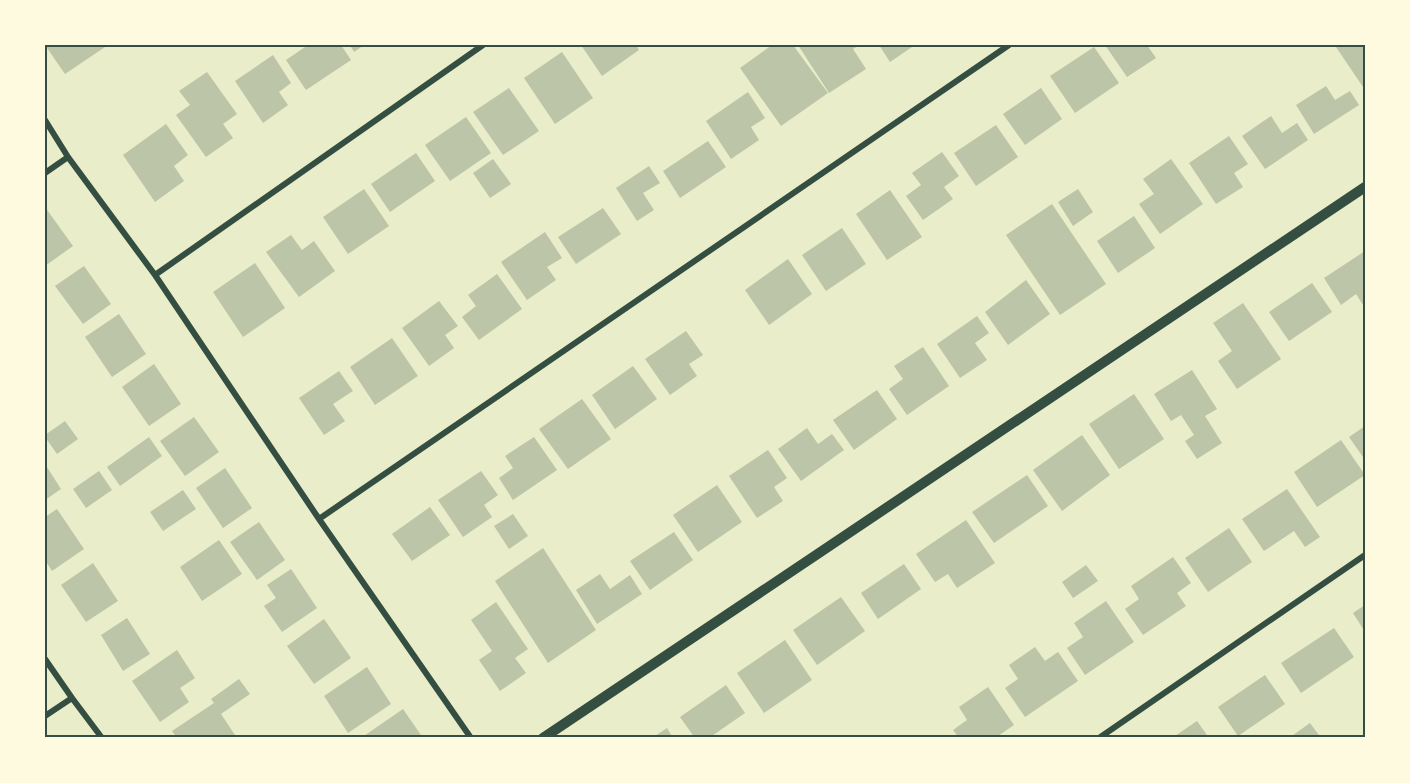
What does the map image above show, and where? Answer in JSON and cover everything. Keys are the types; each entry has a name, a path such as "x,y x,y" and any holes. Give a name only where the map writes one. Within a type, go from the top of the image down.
{"street":[{"path":"155,275 483,45"},
{"path":"319,519 1009,45"},
{"path":"45,120 68,157 155,275 319,519 471,738"},
{"path":"45,173 68,157"},
{"path":"543,738 1365,187"},
{"path":"1099,738 1365,555"},
{"path":"45,659 102,738"},
{"path":"45,717 72,698"}],"building":[{"path":"45,45 108,45 65,74"},
{"path":"308,45 341,45 351,60 306,90 286,60"},
{"path":"350,45 364,45 354,52"},
{"path":"581,45 636,45 639,50 602,76"},
{"path":"772,45 793,45 828,93 781,126 740,68"},
{"path":"798,45 860,45 853,49 866,69 829,93"},
{"path":"879,45 915,45 890,62"},
{"path":"1105,45 1147,45 1156,58 1127,77"},
{"path":"1365,45 1365,90 1336,47"},
{"path":"1094,47 1119,83 1075,113 1050,76"},
{"path":"562,52 593,98 555,124 524,78"},
{"path":"273,55 291,83 279,92 288,105 263,123 235,81"},
{"path":"207,72 237,114 223,124 233,138 206,157 176,115 190,105 179,91"},
{"path":"1326,86 1335,100 1350,91 1359,105 1314,134 1296,105"},
{"path":"509,88 539,131 503,155 473,112"},
{"path":"1041,88 1062,119 1025,145 1003,114"},
{"path":"748,92 765,118 751,127 759,140 731,159 706,121"},
{"path":"1271,116 1282,133 1297,123 1308,140 1265,169 1242,136"},
{"path":"466,117 491,153 450,181 425,145"},
{"path":"166,124 188,155 174,166 184,181 155,202 123,155"},
{"path":"996,125 1018,157 976,186 954,153"},
{"path":"1229,136 1248,164 1234,173 1243,187 1216,204 1189,163"},
{"path":"708,141 726,167 680,198 663,171"},
{"path":"942,152 959,176 944,187 953,199 923,220 906,196 921,185 912,173"},
{"path":"416,153 435,181 390,212 371,184"},
{"path":"493,159 511,184 490,198 473,173"},
{"path":"1171,159 1203,204 1160,234 1139,204 1154,194 1143,179"},
{"path":"649,166 660,183 643,193 654,210 637,221 616,188"},
{"path":"364,189 389,226 348,254 323,217"},
{"path":"1078,189 1093,212 1073,226 1058,202"},
{"path":"890,190 922,237 887,260 856,214"},
{"path":"1052,204 1106,284 1060,315 1006,235"},
{"path":"45,207 73,246 45,266"},
{"path":"603,208 621,234 576,264 558,237"},
{"path":"1134,216 1155,248 1118,273 1097,241"},
{"path":"842,228 866,264 826,291 802,255"},
{"path":"545,232 562,258 547,267 556,280 527,300 501,262"},
{"path":"291,235 302,250 314,241 335,271 299,297 266,252"},
{"path":"1365,251 1365,308 1356,294 1341,305 1324,278"},
{"path":"788,259 812,294 769,325 745,290"},
{"path":"255,263 285,308 243,337 213,292"},
{"path":"84,266 111,304 83,324 55,286"},
{"path":"497,274 522,309 479,340 462,317 476,306 468,295"},
{"path":"1026,280 1050,314 1008,345 985,312"},
{"path":"1312,283 1332,312 1289,341 1269,312"},
{"path":"439,301 458,326 445,335 454,348 429,366 402,328"},
{"path":"1243,303 1281,359 1237,389 1218,361 1232,351 1213,323"},
{"path":"119,314 146,354 112,377 85,337"},
{"path":"977,316 989,333 975,343 987,360 960,378 937,344"},
{"path":"686,331 703,355 689,364 697,376 670,395 645,359"},
{"path":"392,338 418,376 375,405 350,367"},
{"path":"923,347 949,386 907,415 889,389 903,379 894,366"},
{"path":"154,364 181,404 149,426 122,387"},
{"path":"633,366 657,399 615,429 592,395"},
{"path":"1192,370 1217,409 1205,416 1222,443 1197,459 1185,441 1194,435 1181,415 1171,421 1154,394"},
{"path":"339,371 353,391 333,404 345,421 324,435 299,398"},
{"path":"877,390 897,419 854,450 833,420"},
{"path":"1134,394 1164,439 1119,469 1089,424"},
{"path":"582,399 611,439 568,469 539,429"},
{"path":"194,417 219,452 185,476 160,441"},
{"path":"65,421 78,439 57,454 45,435"},
{"path":"1365,426 1365,460 1349,437"},
{"path":"807,428 818,444 832,434 844,450 801,481 778,449"},
{"path":"1082,435 1110,475 1062,511 1033,470"},
{"path":"149,437 162,456 120,486 107,467"},
{"path":"534,437 557,470 513,500 499,478 513,468 505,456"},
{"path":"1341,440 1365,475 1317,507 1294,472"},
{"path":"768,450 787,478 774,487 783,501 757,518 729,476"},
{"path":"45,464 61,489 45,500"},
{"path":"225,468 252,508 223,528 196,488"},
{"path":"99,471 112,490 86,508 73,489"},
{"path":"481,471 498,495 484,505 492,517 463,537 438,500"},
{"path":"1027,475 1048,506 994,543 972,512"},
{"path":"717,485 742,522 698,552 673,515"},
{"path":"1287,489 1320,537 1305,547 1294,531 1264,551 1242,519"},
{"path":"183,490 196,509 163,531 150,512"},
{"path":"430,507 450,535 412,561 392,534"},
{"path":"57,509 84,549 52,571 45,560 45,517"},
{"path":"513,514 528,536 509,549 494,526"},
{"path":"966,520 995,563 957,588 948,574 935,582 916,554"},
{"path":"259,522 285,560 257,580 230,542"},
{"path":"1229,528 1252,562 1208,592 1185,558"},
{"path":"674,532 693,560 650,590 630,561"},
{"path":"219,540 242,574 202,601 180,567"},
{"path":"543,548 596,630 548,663 495,581"},
{"path":"1173,557 1191,583 1177,593 1186,606 1143,635 1125,609 1139,599 1131,586"},
{"path":"93,563 118,601 86,622 61,585"},
{"path":"904,564 921,589 878,619 861,593"},
{"path":"1086,565 1098,581 1073,598 1062,582"},
{"path":"291,569 317,608 282,632 264,606 276,598 267,585"},
{"path":"600,574 610,589 630,575 642,594 597,624 576,590"},
{"path":"841,597 865,631 817,665 793,630"},
{"path":"1106,601 1134,642 1085,675 1067,648 1083,637 1074,623"},
{"path":"496,602 528,649 515,658 526,673 500,691 479,660 492,651 471,620"},
{"path":"1365,605 1365,632 1353,613"},
{"path":"127,618 150,654 123,671 101,635"},
{"path":"324,619 351,658 314,684 287,646"},
{"path":"1334,628 1354,657 1301,693 1281,663"},
{"path":"785,640 812,680 764,713 737,673"},
{"path":"1035,647 1045,661 1058,652 1078,681 1025,717 1005,688 1018,679 1009,665"},
{"path":"177,650 195,678 180,688 189,702 160,722 132,681"},
{"path":"367,667 391,704 348,733 324,696"},
{"path":"1265,675 1285,704 1238,736 1218,707"},
{"path":"239,679 250,694 221,714 237,738 177,738 172,731 214,703 211,699"},
{"path":"726,685 745,713 709,738 695,738 680,717"},
{"path":"988,687 1014,725 995,738 959,738 953,730 967,720 959,707"},
{"path":"403,709 423,738 361,738"},
{"path":"1197,721 1209,738 1172,738"},
{"path":"1310,723 1321,738 1289,738"},
{"path":"667,728 673,738 652,738"}]}
